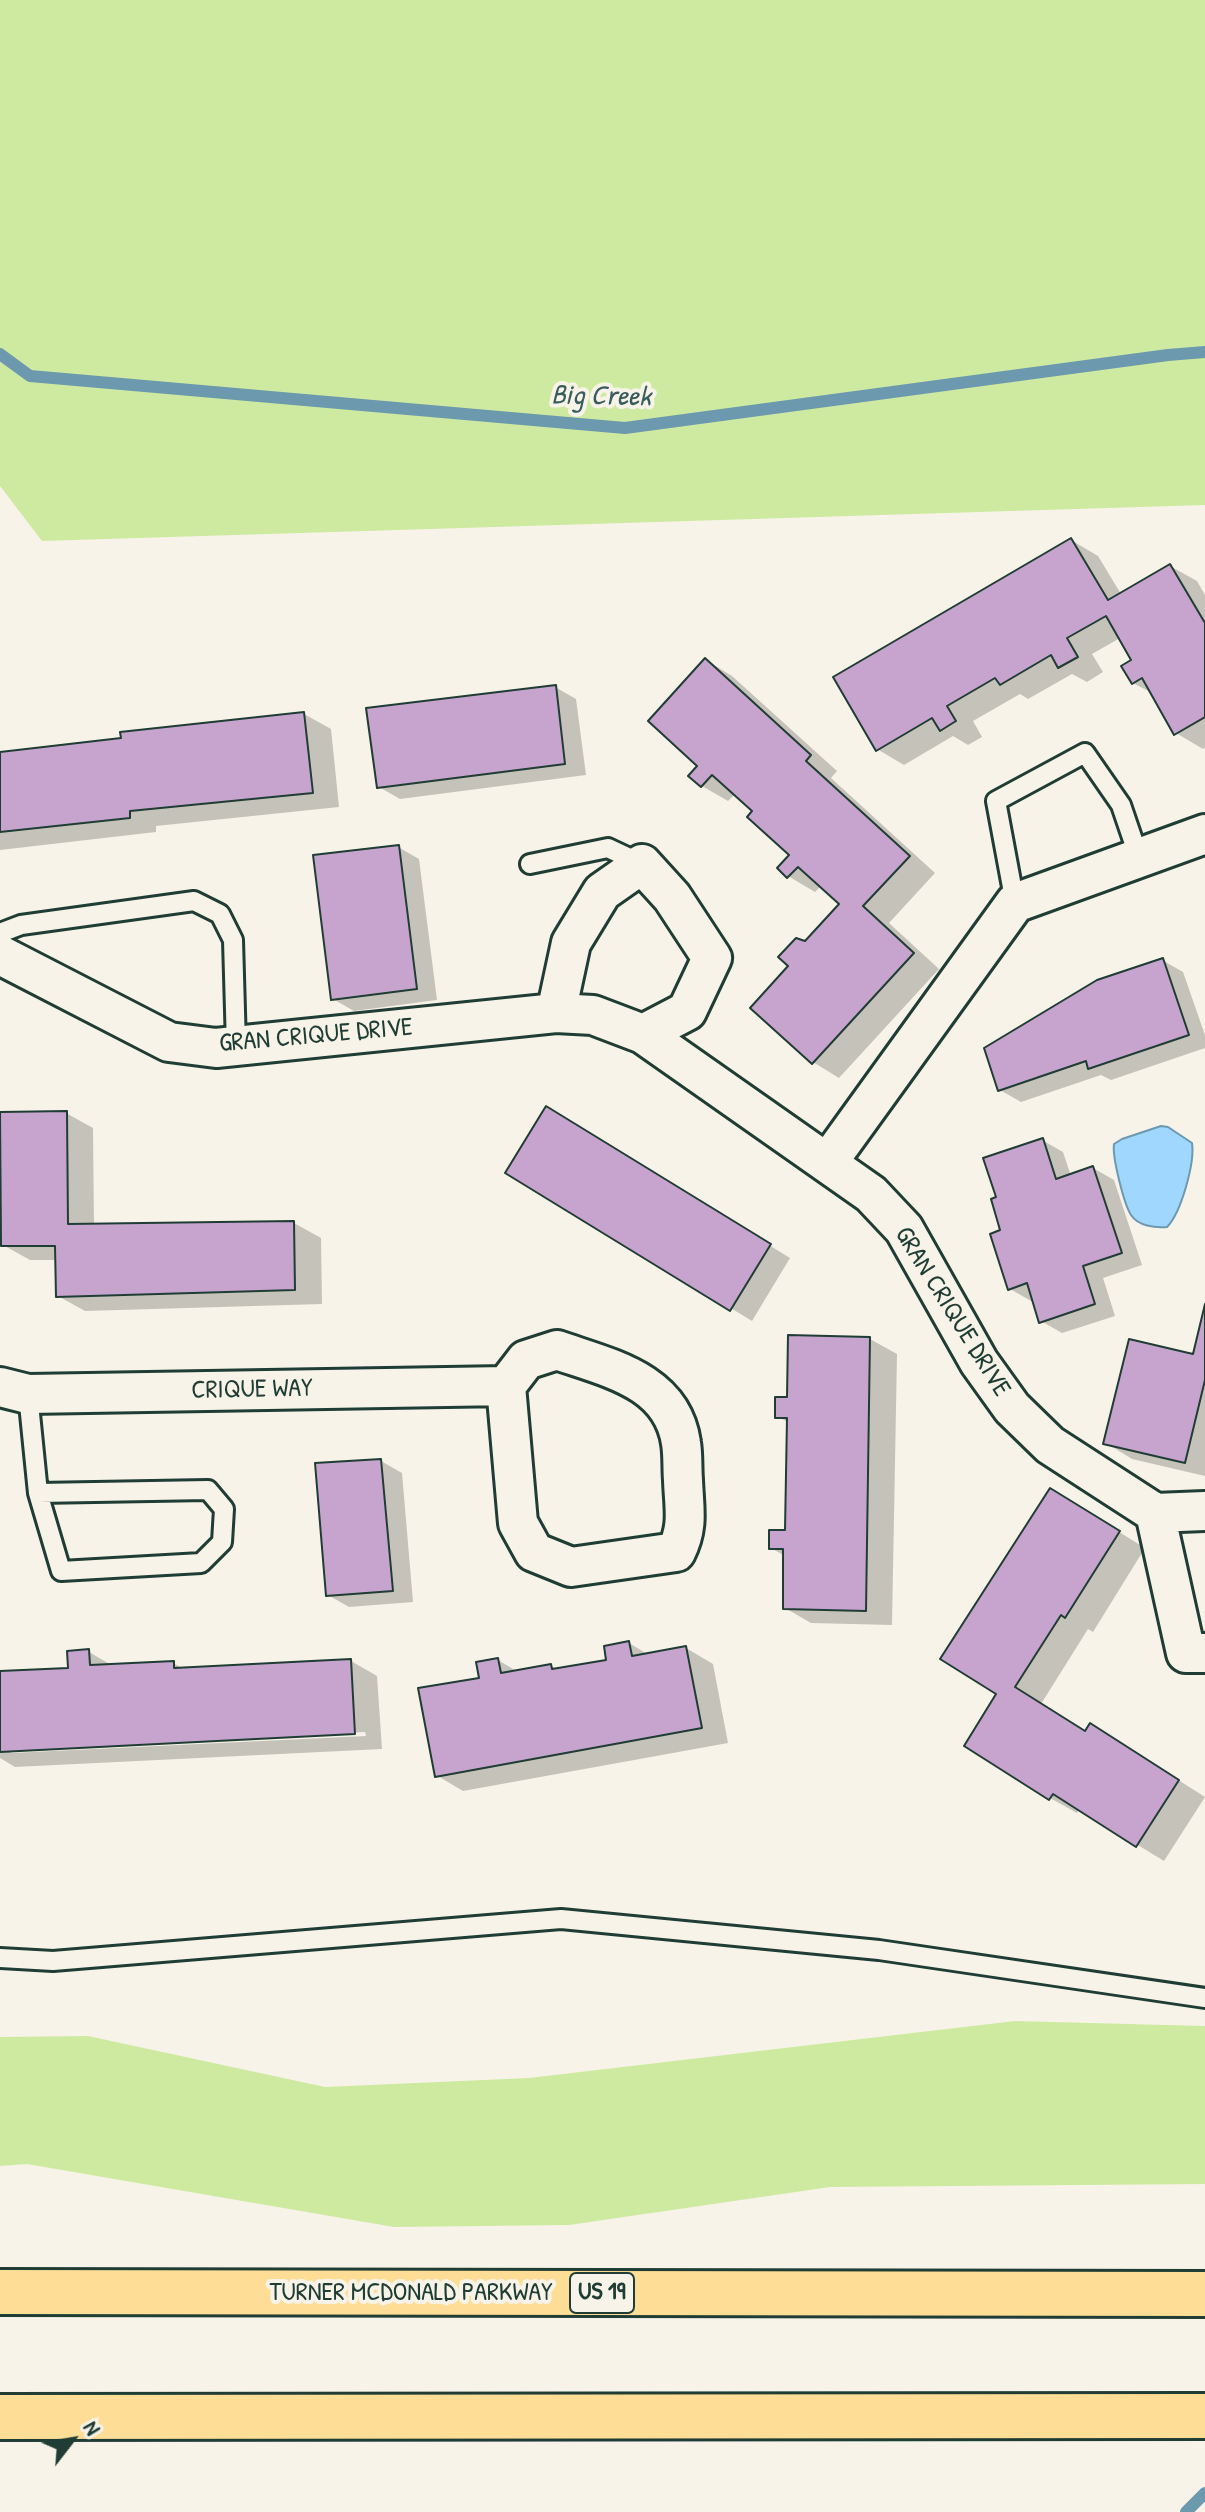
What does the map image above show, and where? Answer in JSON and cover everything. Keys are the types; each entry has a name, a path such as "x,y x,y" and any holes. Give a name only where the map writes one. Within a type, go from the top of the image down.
{"highway":[{"name":"TURNER MCDONALD PARKWAY","path":"0,2292 1205,2294"},
{"path":"0,2417 1205,2416"}],"street":[{"path":"828,1162 1015,903 1205,834"},
{"path":"556,1013 571,943 602,892 642,864 672,897 712,958 687,1011 643,1034"},
{"name":"GRAN CRIQUE DRIVE","path":"0,955 169,1042 216,1048 556,1013 593,1015 643,1034 871,1194 904,1229 979,1362 1012,1408 1050,1445 1155,1513"},
{"path":"557,1350 634,1378 657,1393 672,1414 681,1442 685,1534 676,1552 571,1567 534,1552 518,1523 506,1386 526,1360 557,1350"},
{"name":"CRIQUE WAY","path":"14,1391 506,1386"},
{"path":"1205,1511 1155,1513 1186,1653 1205,1653"}],"lane":[{"path":"1015,903 996,801 1085,753 1121,805 1139,858"},
{"path":"530,864 608,848 642,864"},
{"path":"0,933 21,925 194,901 220,914 233,940 236,1046"},
{"path":"14,1391 38,1493 61,1571 201,1563 222,1542 224,1509 208,1490 38,1493"},
{"path":"0,1958 53,1961 561,1919 879,1950 1205,1998"}],"green space":[{"path":"0,0 1205,0 1205,505 42,541 0,486"},
{"path":"1015,2021 1205,2026 1205,2184 830,2187 569,2225 394,2227 27,2164 0,2166 0,2037 88,2036 325,2087 529,2078"}],"water":[{"path":"1161,1126 1168,1127 1192,1143 1192,1152 1182,1200 1172,1220 1167,1227 1152,1227 1131,1215 1119,1180 1114,1144"}],"building":[{"path":"1071,538 1108,600 1170,564 1205,623 1205,717 1174,735 1142,678 1132,684 1121,666 1131,660 1106,616 1067,638 1078,657 1058,668 1051,655 1000,685 995,678 947,706 956,721 940,731 932,718 876,751 833,677"},
{"path":"705,658 811,755 806,761 910,856 863,906 914,953 812,1064 750,1008 788,966 778,957 796,938 805,941 839,904 798,867 787,878 777,868 789,855 747,817 752,811 712,775 701,787 688,776 697,766 648,721"},
{"path":"556,685 565,764 377,788 366,708"},
{"path":"304,712 313,793 130,811 130,818 0,832 0,752 121,738 120,732"},
{"path":"399,845 417,989 331,1000 313,855"},
{"path":"1163,958 1189,1035 1088,1069 1086,1061 998,1091 984,1048 1097,980"},
{"path":"546,1106 771,1244 730,1311 505,1173"},
{"path":"67,1111 68,1224 294,1221 295,1290 56,1297 55,1246 1,1246 0,1112"},
{"path":"1043,1138 1056,1179 1093,1166 1122,1253 1083,1266 1095,1304 1039,1323 1027,1283 1008,1290 990,1234 1000,1230 991,1199 996,1197 983,1158"},
{"path":"1205,1304 1205,1380 1185,1463 1103,1444 1129,1339 1193,1354"},
{"path":"788,1335 870,1337 866,1611 783,1609 783,1549 769,1549 769,1530 785,1530 787,1418 775,1418 775,1397 787,1397"},
{"path":"381,1459 393,1591 326,1596 315,1463"},
{"path":"1050,1488 1120,1531 1065,1618 1061,1615 1015,1687 1085,1731 1090,1723 1179,1780 1136,1847 1053,1794 1049,1800 964,1746 996,1694 940,1659"},
{"path":"629,1641 632,1656 686,1646 702,1728 435,1777 418,1688 479,1678 476,1662 498,1658 501,1673 551,1664 552,1669 606,1660 604,1646"},
{"path":"89,1649 90,1665 174,1661 174,1668 351,1659 355,1734 0,1752 0,1671 68,1668 67,1651"}],"waterway":[{"name":"Big Creek","path":"0,354 30,376 625,428 1205,352"},
{"path":"1186,2512 1205,2493"}]}
